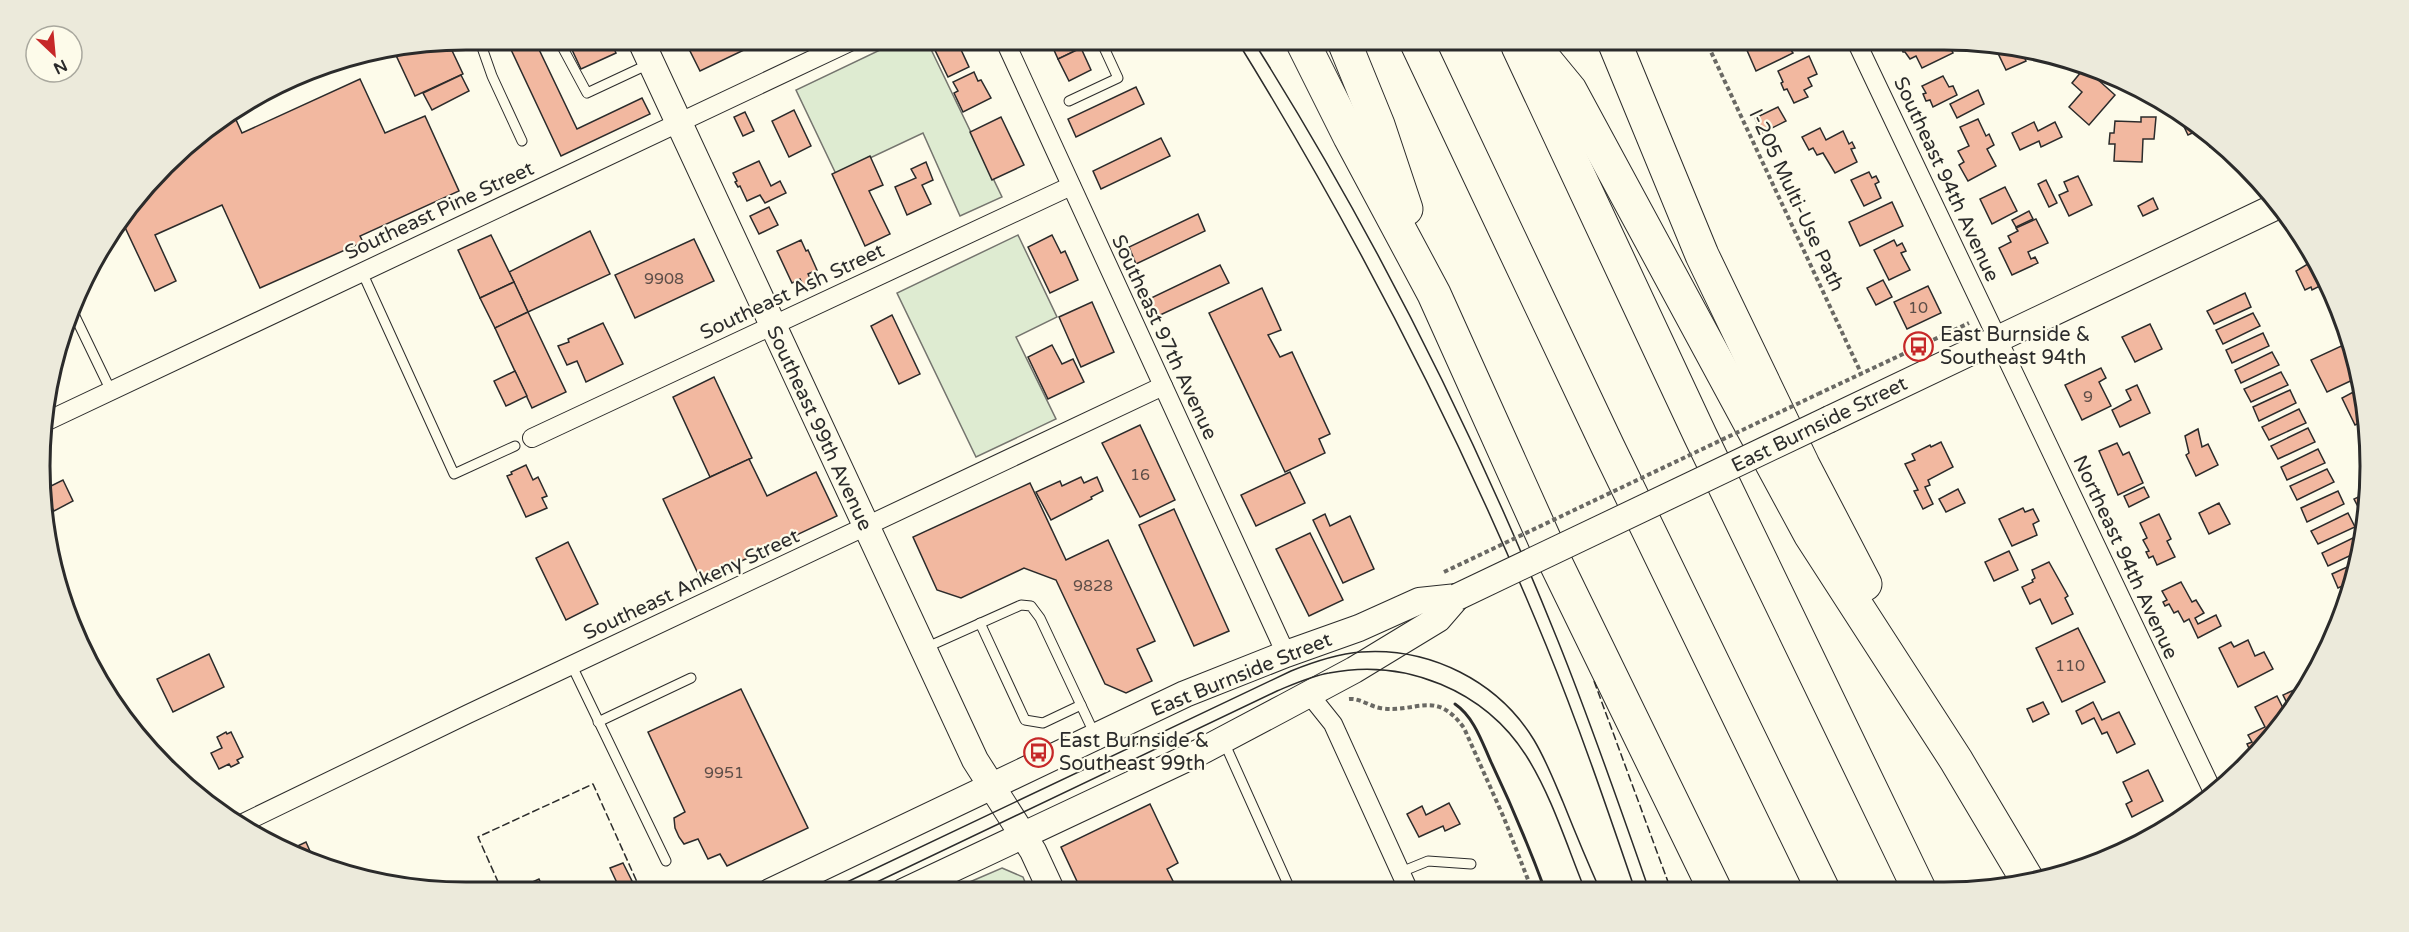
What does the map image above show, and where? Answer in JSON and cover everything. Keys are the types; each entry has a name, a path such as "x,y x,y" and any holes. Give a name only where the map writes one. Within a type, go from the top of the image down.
{"highway":[{"path":"1306,50 1434,294 1546,543 1711,882"},
{"path":"1347,50 1378,125 1434,294"},
{"path":"1419,50 1608,447 1819,882"},
{"path":"1520,50 1695,424 1915,882"},
{"path":"1536,50 1570,90 1801,518 1956,760 2024,874"},
{"path":"1616,50 1657,151 1717,286 1803,465 1956,760"}],"street":[{"name":"Southeast 99th Avenue","path":"645,50 975,759 1024,835 1047,882"},
{"name":"Southeast Pine Street","path":"52,419 832,50"},
{"name":"Southeast 97th Avenue","path":"1009,50 1286,654"},
{"name":"Southeast 94th Avenue","path":"1860,50 1998,339"},
{"name":"Southeast Ash Street","path":"523,442 1071,186"},
{"name":"East Burnside Street","path":"791,882 1185,694 1359,628 1419,601 1457,597 2271,209"},
{"name":"Northeast 94th Avenue","path":"1998,339 2210,786"},
{"name":"Southeast Ankeny Street","path":"248,821 1163,386"},
{"name":"East Burnside Street","path":"924,882 1223,740 1309,694 1438,619 1457,597"},
{"path":"1309,694 1333,724 1405,882"}],"lane":[{"path":"483,50 492,76 522,141"},
{"path":"564,50 587,93 651,63"},
{"path":"1069,101 1118,78 1105,50"},
{"path":"362,272 454,474 523,442"},
{"path":"77,319 111,391"},
{"path":"923,649 1022,605 1031,606 1040,618 1096,737"},
{"path":"980,623 1025,720 1043,723 1081,705"},
{"path":"572,666 666,861"},
{"path":"598,722 691,678"},
{"path":"1223,740 1287,882"},
{"path":"1401,872 1428,861 1471,864"}],"path":[{"name":"I-205 Multi-Use Path","path":"1709,50 1861,374"},
{"name":"East Burnside Street","path":"1444,572 1969,323"},
{"path":"1342,701 1353,699 1368,705 1398,710 1430,704 1449,711 1464,728 1504,818 1529,882"}],"green space":[{"path":"880,50 931,50 1002,197 960,216 923,133 836,174 796,90"},
{"path":"1018,235 1057,317 1016,337 1056,419 976,457 897,293"},
{"path":"1002,868 1023,877 1025,882 970,882"}],"building":[{"path":"452,50 463,74 415,96 396,56"},
{"path":"511,50 539,50 577,129 642,98 650,114 561,156"},
{"path":"572,50 615,50 616,53 581,69"},
{"path":"690,50 744,50 700,71"},
{"path":"935,50 961,50 969,67 948,77"},
{"path":"1054,50 1077,50 1058,59"},
{"path":"1082,50 1091,70 1069,81 1058,59"},
{"path":"1747,50 1791,50 1793,53 1756,71"},
{"path":"1902,50 1952,50 1953,53 1922,68 1916,56 1910,59"},
{"path":"1998,53 2025,58 2026,61 2006,70"},
{"path":"1809,56 1817,74 1808,78 1812,86 1804,90 1808,97 1794,103 1787,89 1784,90 1778,71"},
{"path":"974,72 991,98 963,112 954,93 958,91 953,82"},
{"path":"2080,73 2098,79 2115,95 2089,125 2069,107 2082,92 2072,83"},
{"path":"461,75 469,91 432,110 423,93"},
{"path":"1943,76 1949,87 1953,86 1957,95 1933,107 1930,100 1926,101 1923,94 1926,93 1922,86"},
{"path":"360,79 385,133 425,116 459,191 360,236 363,242 260,288 222,205 155,235 176,281 155,291 125,228 153,191 191,153 236,119 242,133"},
{"path":"1136,87 1144,104 1076,137 1068,119"},
{"path":"1978,90 1984,104 1957,118 1950,104"},
{"path":"1778,107 1786,121 1762,133 1755,118"},
{"path":"794,110 811,146 789,157 772,121"},
{"path":"745,112 754,131 743,136 734,117"},
{"path":"1001,117 1024,165 992,180 970,132"},
{"path":"2141,117 2156,117 2154,139 2143,139 2142,162 2114,161 2115,144 2109,144 2110,133 2114,133 2115,121 2141,122"},
{"path":"1978,119 1986,136 1989,134 1994,145 1987,149 1996,166 1968,181 1959,165 1964,162 1958,151 1969,146 1960,127"},
{"path":"2034,122 2038,131 2055,122 2062,137 2041,147 2039,141 2020,150 2012,133"},
{"path":"1820,128 1826,140 1843,131 1849,144 1852,142 1855,148 1851,149 1857,162 1835,173 1823,153 1817,155 1813,148 1809,150 1802,137"},
{"path":"1161,138 1170,156 1101,189 1093,171"},
{"path":"870,156 883,185 869,191 890,234 865,246 832,174"},
{"path":"759,161 771,186 780,181 786,193 765,203 760,195 747,201 740,186 738,187 735,182 737,181 733,173"},
{"path":"926,162 933,180 922,185 931,204 907,215 895,187 916,178 911,169"},
{"path":"1869,172 1872,178 1876,176 1879,182 1875,184 1881,198 1864,206 1851,180"},
{"path":"2078,176 2092,205 2069,216 2059,195 2068,191 2064,182"},
{"path":"2046,180 2057,203 2049,207 2038,184"},
{"path":"2005,187 2017,211 1992,224 1980,199"},
{"path":"2153,198 2158,209 2143,216 2138,206"},
{"path":"1892,202 1903,226 1860,246 1849,222"},
{"path":"769,207 778,225 759,234 750,216"},
{"path":"2029,211 2033,219 2016,227 2012,220"},
{"path":"1198,214 1205,231 1136,264 1129,247"},
{"path":"2036,219 2048,243 2028,252 2031,259 2035,257 2038,263 2012,275 1999,248 2011,242 2008,236 2018,231 2016,228"},
{"path":"590,231 610,274 528,312 509,272"},
{"path":"491,235 514,282 480,298 458,250"},
{"path":"1052,235 1061,253 1065,251 1078,280 1050,293 1028,247"},
{"path":"694,239 714,281 635,318 615,275"},
{"path":"801,240 817,270 808,274 812,283 804,287 800,279 792,283 777,251"},
{"path":"1894,240 1897,246 1902,243 1906,251 1901,253 1910,270 1889,280 1874,250"},
{"path":"2307,264 2319,287 2305,290 2296,271"},
{"path":"1220,265 1229,283 1158,316 1149,299"},
{"path":"1883,280 1892,297 1876,305 1867,288"},
{"path":"514,282 528,312 495,328 480,298"},
{"path":"1928,286 1941,313 1907,329 1894,302"},
{"path":"1262,288 1281,330 1268,335 1280,357 1292,352 1330,434 1319,439 1325,453 1285,472 1209,313"},
{"path":"2245,293 2251,307 2214,324 2207,311"},
{"path":"1092,302 1114,352 1081,367 1059,317"},
{"path":"528,312 566,392 532,408 495,328"},
{"path":"2253,313 2260,326 2223,344 2216,330"},
{"path":"892,315 920,374 899,384 871,326"},
{"path":"603,323 623,364 586,382 577,361 567,365 558,346"},
{"path":"2150,324 2162,349 2135,362 2122,337"},
{"path":"2263,333 2269,346 2232,363 2226,350"},
{"path":"1052,345 1062,364 1073,359 1084,382 1048,399 1028,357"},
{"path":"2341,346 2350,381 2327,392 2311,360"},
{"path":"2272,352 2279,365 2241,383 2235,370"},
{"path":"2101,368 2106,378 2099,382 2111,406 2082,420 2065,385"},
{"path":"515,371 527,396 506,406 494,381"},
{"path":"2281,372 2288,385 2251,402 2244,389"},
{"path":"714,377 752,458 710,477 673,397"},
{"path":"2137,385 2150,413 2120,427 2112,410 2131,400 2126,390"},
{"path":"2290,390 2296,403 2259,421 2253,407"},
{"path":"2352,393 2357,424 2355,425 2342,398"},
{"path":"2299,409 2306,423 2269,440 2262,427"},
{"path":"1140,425 1175,500 1140,517 1102,443"},
{"path":"2308,428 2315,442 2278,459 2271,446"},
{"path":"2198,429 2202,447 2208,444 2218,465 2196,476 2186,455 2189,453 2185,436"},
{"path":"1941,442 1953,467 1928,480 1930,485 1925,487 1933,504 1923,509 1914,491 1918,490 1905,464 1915,460 1912,454"},
{"path":"2117,443 2123,455 2129,452 2143,483 2118,495 2099,451"},
{"path":"2318,449 2325,463 2287,480 2281,467"},
{"path":"749,459 767,496 816,472 837,516 701,580 663,499"},
{"path":"526,465 533,480 538,477 547,496 542,498 547,508 526,517 507,476"},
{"path":"2327,469 2334,482 2297,500 2290,486"},
{"path":"1290,472 1305,503 1256,526 1241,495"},
{"path":"1081,477 1084,483 1097,477 1103,491 1051,520 1036,492 1060,481 1062,486"},
{"path":"63,480 73,501 54,511 50,486"},
{"path":"1030,483 1066,560 1108,540 1155,641 1137,649 1152,681 1126,693 1105,684 1056,580 1024,568 961,598 937,590 913,537"},
{"path":"2144,487 2149,497 2129,507 2124,496"},
{"path":"1958,489 1965,503 1946,512 1939,499"},
{"path":"2338,491 2344,504 2307,522 2301,508"},
{"path":"2219,503 2230,524 2209,534 2199,513"},
{"path":"2023,508 2025,512 2033,509 2039,521 2033,524 2037,535 2012,546 1999,519"},
{"path":"1174,509 1229,631 1194,646 1139,525"},
{"path":"2348,513 2355,527 2318,544 2311,531"},
{"path":"1325,514 1330,526 1350,516 1374,569 1343,583 1313,520"},
{"path":"2159,514 2171,539 2167,541 2175,557 2157,565 2153,556 2149,558 2146,552 2149,551 2143,540 2147,538 2140,523"},
{"path":"1310,533 1343,600 1309,616 1276,549"},
{"path":"2353,538 2349,556 2328,566 2322,553"},
{"path":"568,542 598,604 566,620 536,558"},
{"path":"2009,551 2018,570 1994,581 1985,562"},
{"path":"2049,562 2068,596 2065,598 2073,614 2052,624 2040,599 2030,604 2022,587 2033,582 2035,578 2032,570"},
{"path":"2346,567 2341,587 2338,588 2332,574"},
{"path":"2181,582 2192,602 2196,600 2204,613 2195,618 2198,624 2216,615 2221,626 2198,638 2189,619 2184,622 2178,611 2174,613 2169,604 2165,606 2163,602 2167,600 2162,591"},
{"path":"2078,628 2105,682 2062,702 2036,648"},
{"path":"2248,640 2255,656 2264,652 2273,669 2238,687 2219,648 2231,642 2234,647"},
{"path":"209,654 224,687 173,712 157,679"},
{"path":"741,689 808,828 727,866 720,854 708,859 698,839 684,844 679,837 674,818 685,812 648,732"},
{"path":"2293,690 2286,701 2283,695"},
{"path":"2277,696 2282,707 2249,749 2247,744 2252,742 2248,735 2265,727 2255,707"},
{"path":"2043,702 2049,714 2033,722 2027,709"},
{"path":"2093,702 2102,720 2119,712 2135,744 2117,753 2107,732 2102,734 2094,718 2082,724 2076,711"},
{"path":"226,732 227,734 231,732 243,757 237,760 239,763 231,767 229,764 219,769 211,753 222,748 217,737"},
{"path":"2148,770 2163,801 2132,817 2126,804 2132,801 2123,782"},
{"path":"1449,803 1460,824 1445,831 1443,826 1419,837 1407,814 1422,806 1426,815"},
{"path":"1150,804 1178,863 1167,869 1174,882 1077,882 1061,847"},
{"path":"306,842 310,852 307,851 297,846"},
{"path":"623,863 632,881 617,882 610,868"}],"tram line":[{"path":"1243,50 1323,186 1442,412 1546,645 1632,882"},
{"path":"1259,50 1339,184 1379,258 1492,485 1558,641 1594,734 1646,882"},
{"path":"847,882 1291,671 1316,662 1361,652 1412,655 1437,662 1482,685 1501,701 1519,719 1534,740 1597,882"},
{"path":"877,882 1277,691 1316,676 1358,670 1386,670 1414,675 1441,684 1466,697 1489,714 1510,734 1536,772 1552,805 1582,882"}],"fence":[{"path":"1594,681 1668,882"},
{"path":"498,882 478,837 593,784 637,882"}],"wall":[{"path":"1455,704 1462,709 1481,738 1542,882"}],"place":[{"name":"East Burnside & Southeast 94th","path":"1919,346"},
{"name":"East Burnside & Southeast 99th","path":"1038,752"}]}
